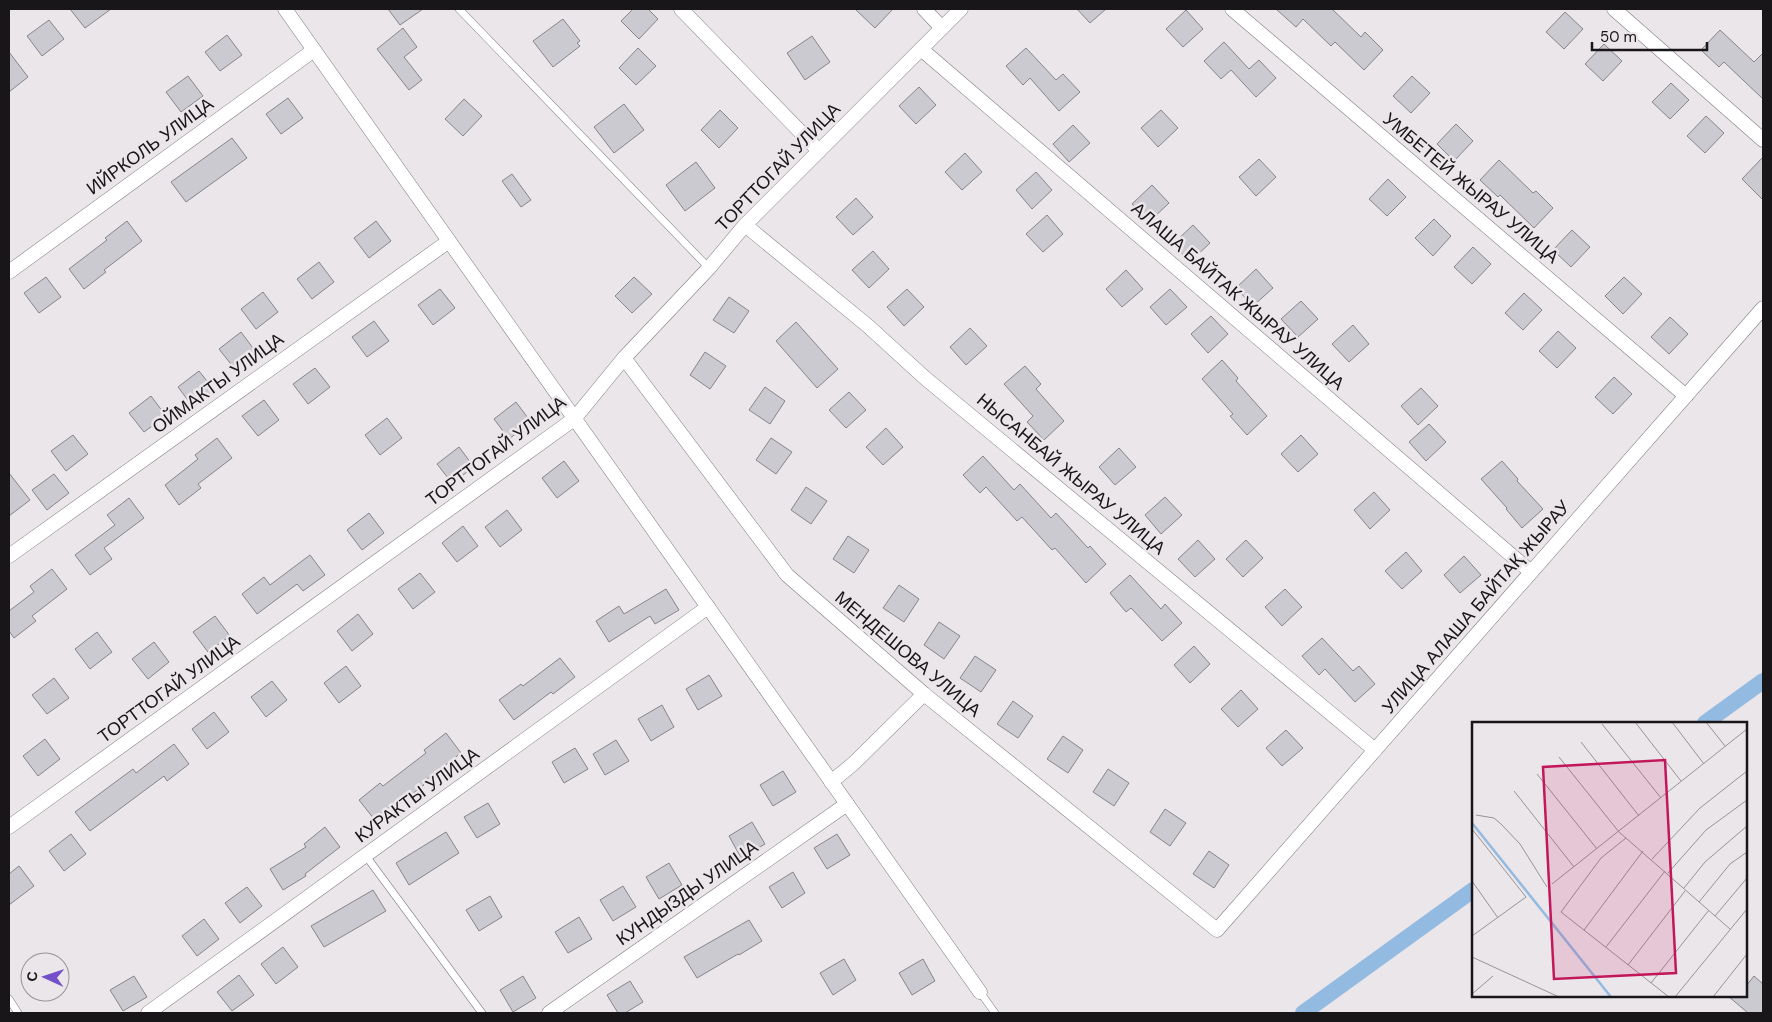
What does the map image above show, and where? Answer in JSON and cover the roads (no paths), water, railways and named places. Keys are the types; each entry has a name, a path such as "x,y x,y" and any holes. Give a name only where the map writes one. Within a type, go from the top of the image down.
{"street":[{"path":"285,9 980,992"},
{"path":"681,9 819,150"},
{"path":"924,9 942,28"},
{"name":"ТОРТТОГАЙ УЛИЦА","path":"9,827 574,419 624,358 709,268 745,225 961,9"},
{"name":"УМБЕТЕЙ ЖЫРАУ УЛИЦА","path":"1232,9 1686,396"},
{"path":"1614,9 1763,140"},
{"name":"АЛАША БАЙТАК ЖЫРАУ УЛИЦА","path":"921,49 1531,572"},
{"name":"ИЙРКОЛЬ УЛИЦА","path":"9,272 314,50"},
{"name":"НЫСАНБАЙ ЖЫРАУ УЛИЦА","path":"745,225 868,326 933,384 1375,750"},
{"name":"ОЙМАКТЫ УЛИЦА","path":"9,556 449,241"},
{"name":"УЛИЦА АЛАША БАЙТАҚ ЖЫРАУ","path":"1217,930 1763,308"},
{"name":"МЕНДЕШОВА УЛИЦА","path":"624,358 787,575 924,694 1217,930"},
{"name":"КУРАКТЫ УЛИЦА","path":"148,1013 708,607"},
{"path":"831,782 853,764 924,694"},
{"name":"КУНДЫЗДЫ УЛИЦА","path":"549,1013 847,804"}],"lane":[{"path":"459,9 709,268"},
{"path":"366,856 482,1013"},
{"path":"980,992 995,1013"},
{"path":"9,1000 18,1013"}],"waterway":[{"path":"1706,722 1763,681"},
{"path":"1303,1013 1472,891"}]}
